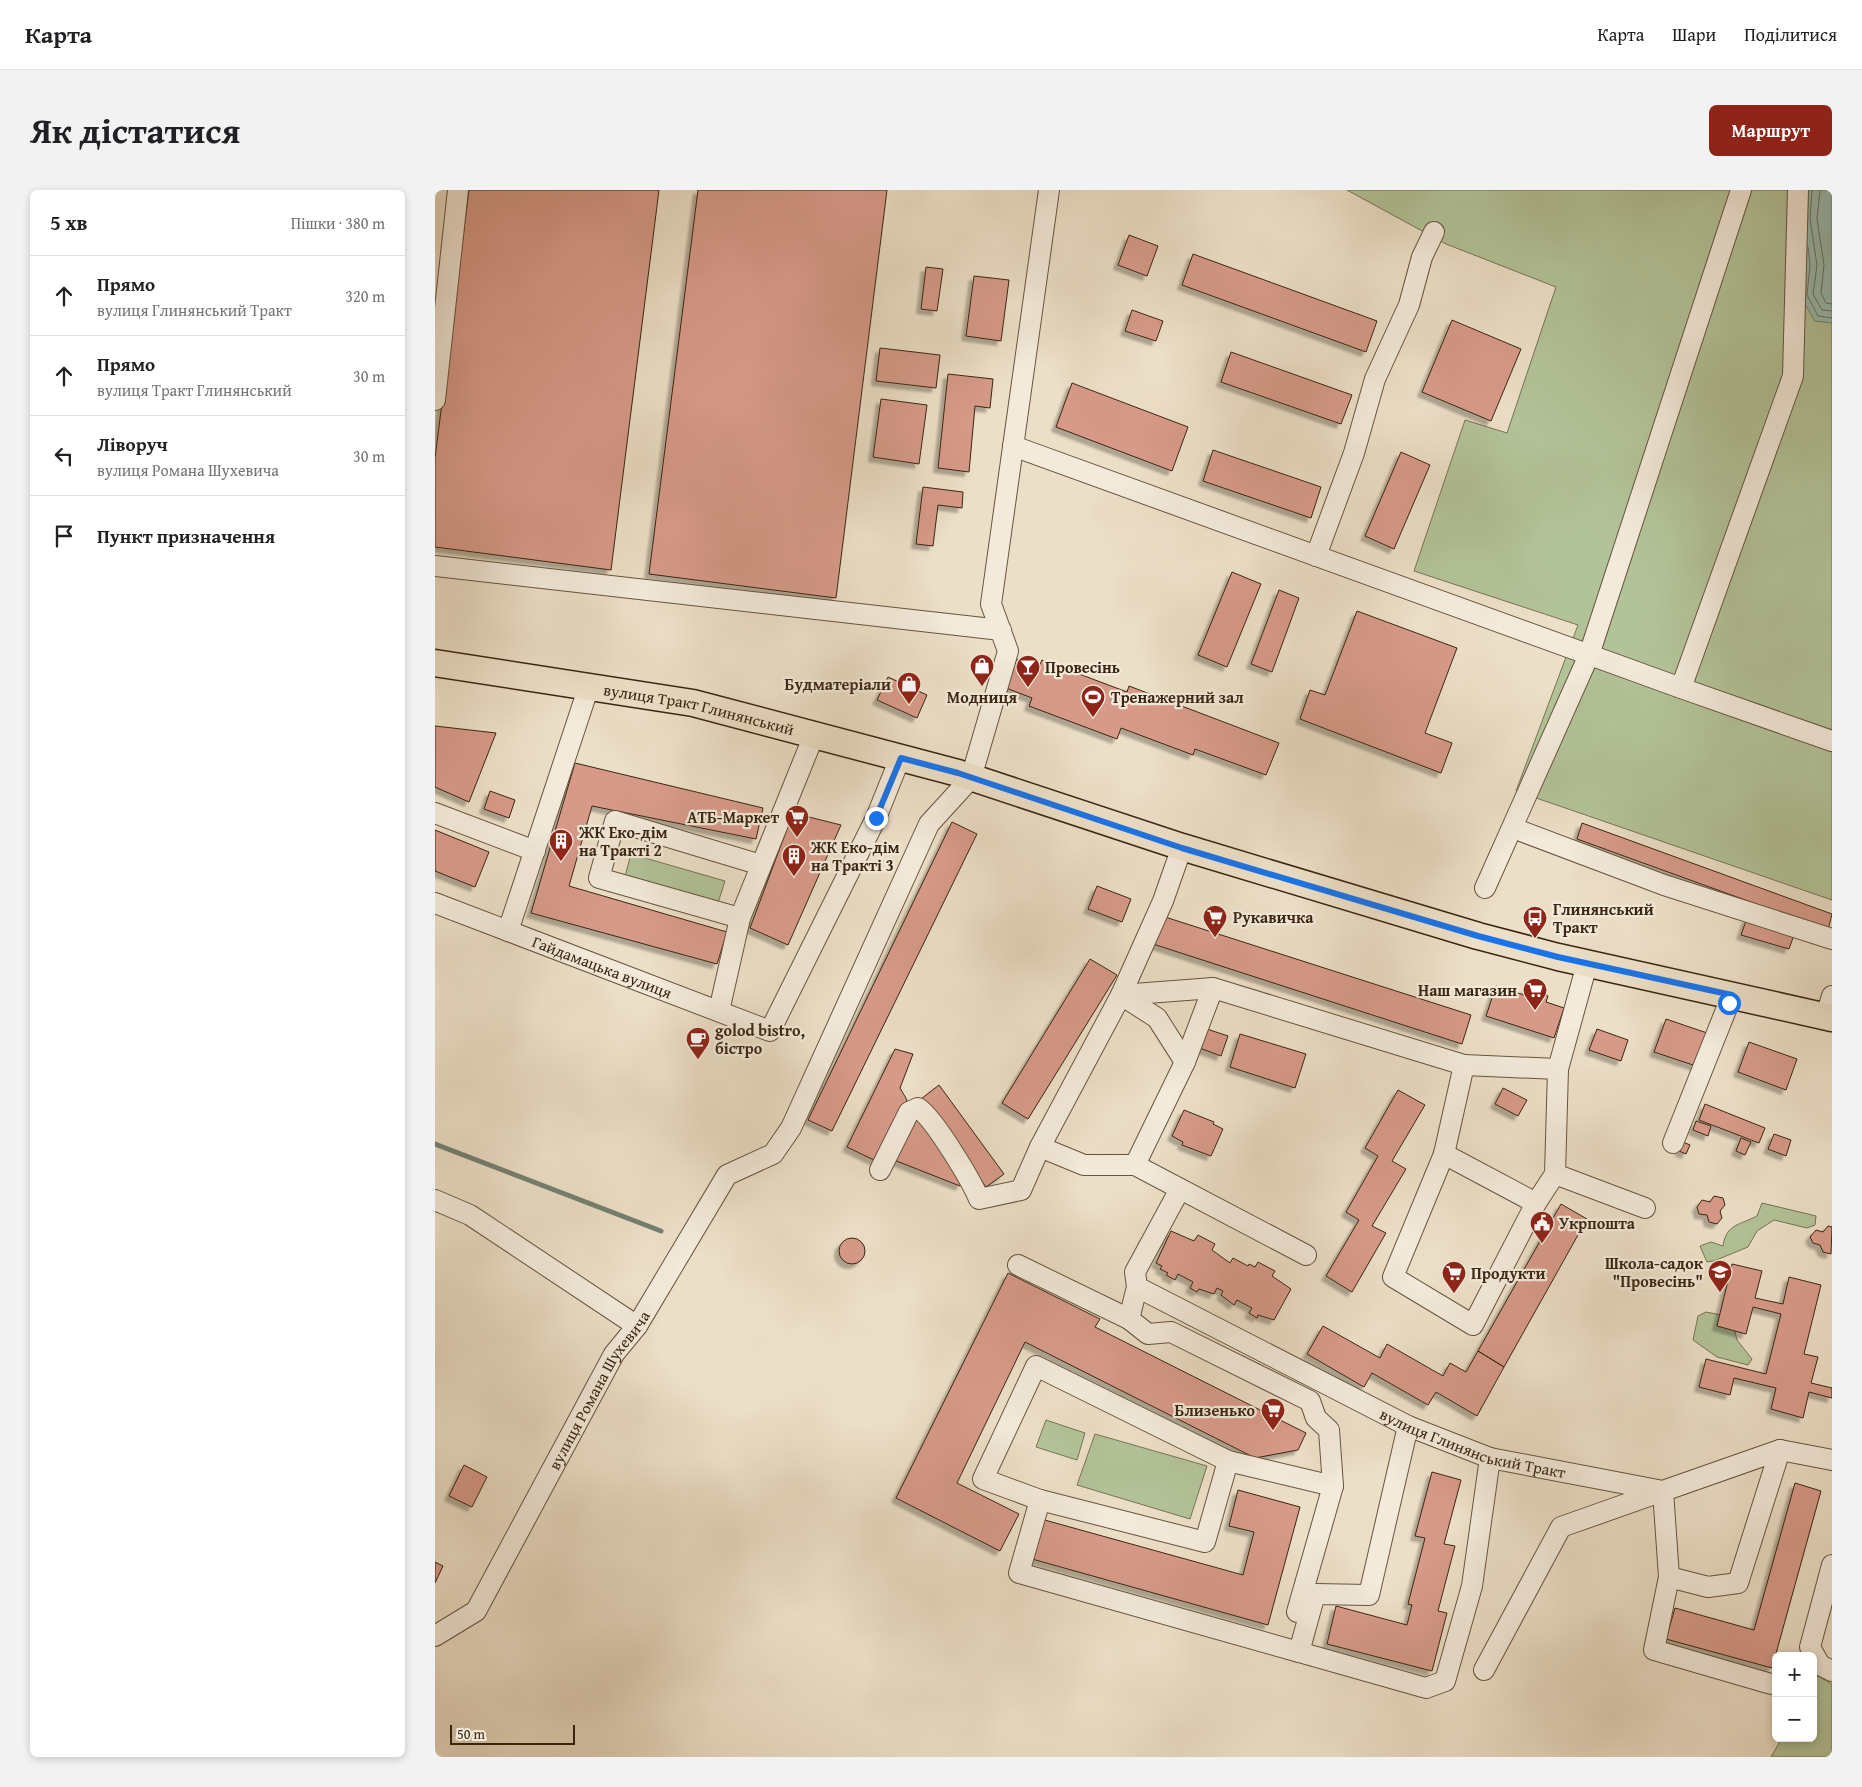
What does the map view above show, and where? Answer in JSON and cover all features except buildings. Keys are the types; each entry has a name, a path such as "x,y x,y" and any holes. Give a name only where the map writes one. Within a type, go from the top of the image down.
{"main road":[{"name":"вулиця Тракт Глинянський","path":"435,663 693,703 965,776"},
{"path":"965,776 1182,848 1478,936 1587,964 1732,995 1830,1010"}],"street":[{"path":"435,400 458,190"},
{"path":"965,776 1008,650 991,604 1049,190"},
{"path":"1485,888 1589,655 1741,190"},
{"path":"1681,688 1793,376 1798,190"},
{"path":"1317,556 1354,453 1375,379 1409,305 1422,257 1433,232"},
{"path":"1013,446 1832,741"},
{"path":"435,566 1001,630"},
{"path":"508,931 589,686"},
{"path":"719,1011 740,918 814,735"},
{"name":"Гайдамацька вулиця","path":"435,904 770,1031 876,818 901,758"},
{"name":"вулиця Романа Шухевича","path":"435,1636 476,1611 614,1354 637,1326 727,1175 773,1154 791,1128 929,824 965,776"},
{"path":"435,813 535,851"},
{"path":"740,918 599,878 615,821 761,865"},
{"path":"1513,828 1664,885 1832,939"},
{"path":"880,1170 913,1108 922,1110 935,1127 973,1185 979,1199 1021,1190 1040,1147 1121,995 1163,901 1182,848"},
{"path":"1464,1065 1443,1154 1393,1277 1473,1325 1536,1203 1555,1174 1558,1069 1587,964"},
{"path":"1121,995 1213,988 1464,1065 1558,1069"},
{"path":"1135,1165 1185,1062 1213,988"},
{"path":"1121,995 1157,1018 1185,1062"},
{"path":"1673,1143 1732,995"},
{"path":"1040,1147 1085,1165 1135,1165 1306,1255"},
{"path":"1443,1154 1536,1203"},
{"path":"1555,1174 1645,1208"},
{"path":"1129,1319 1137,1287 1135,1272 1180,1189"},
{"path":"435,1200 470,1215 637,1326"},
{"path":"1018,1265 1129,1319 1148,1334 1171,1332 1311,1401 1316,1418 1329,1430 1333,1486 1293,1651"},
{"name":"вулиця Глинянський Тракт","path":"1137,1287 1408,1426 1490,1458 1663,1491"},
{"path":"1228,1461 1205,1542 1040,1500 983,1478 1036,1366 1228,1461 1333,1486"},
{"path":"1293,1651 1315,1594 1369,1596 1408,1426"},
{"path":"1485,1670 1561,1527 1780,1450 1832,1460"},
{"path":"1669,1577 1708,1587 1739,1583 1780,1450"},
{"path":"1040,1500 1019,1574 1426,1688 1445,1680 1472,1586 1490,1458"},
{"path":"1663,1491 1669,1577 1654,1650 1771,1684"},
{"path":"1832,1565 1810,1647 1820,1665 1832,1671"}],"green space":[{"path":"1347,190 1832,190 1832,900 1516,791 1578,625 1414,571 1465,420 1507,433 1556,287 1446,244"},
{"path":"631,854 725,881 717,906 624,880"},
{"path":"1762,1203 1816,1216 1815,1225 1807,1228 1774,1220 1757,1231 1748,1247 1707,1262 1700,1246 1711,1242 1723,1246 1727,1233 1735,1226 1757,1216"},
{"path":"1706,1312 1721,1315 1734,1328 1737,1340 1752,1359 1748,1365 1717,1357 1693,1340 1698,1316"},
{"path":"1046,1420 1085,1433 1077,1460 1036,1447"},
{"path":"1095,1434 1207,1466 1190,1519 1077,1485"},
{"path":"1818,1676 1832,1684 1832,1757 1771,1757 1780,1742 1817,1742"}],"water":[{"path":"1801,190 1832,190 1832,323 1815,321 1801,297"}],"waterway":[{"path":"435,1144 661,1231"}],"place":[{"name":"Модниця","path":"982,687"},
{"name":"Провесінь","path":"1028,688"},
{"name":"Будматеріали","path":"909,705"},
{"name":"Тренажерний зал","path":"1093,718"},
{"name":"АТБ-Маркет","path":"797,838"},
{"name":"ЖК Еко-дім на Тракті 2","path":"561,862"},
{"name":"ЖК Еко-дім на Тракті 3","path":"794,877"},
{"name":"Рукавичка","path":"1215,938"},
{"name":"Глинянський Тракт","path":"1535,939"},
{"name":"Наш магазин","path":"1535,1011"},
{"name":"golod bistro, бістро","path":"698,1060"},
{"name":"Укрпошта","path":"1542,1244"},
{"name":"Школа-садок \"Провесінь\"","path":"1720,1293"},
{"name":"Продукти","path":"1454,1294"},
{"name":"Близенько","path":"1273,1431"}],"route":[{"path":"876,818 901,758 958,773 1182,848 1478,936 1558,957 1732,995 1729,1003"}]}
